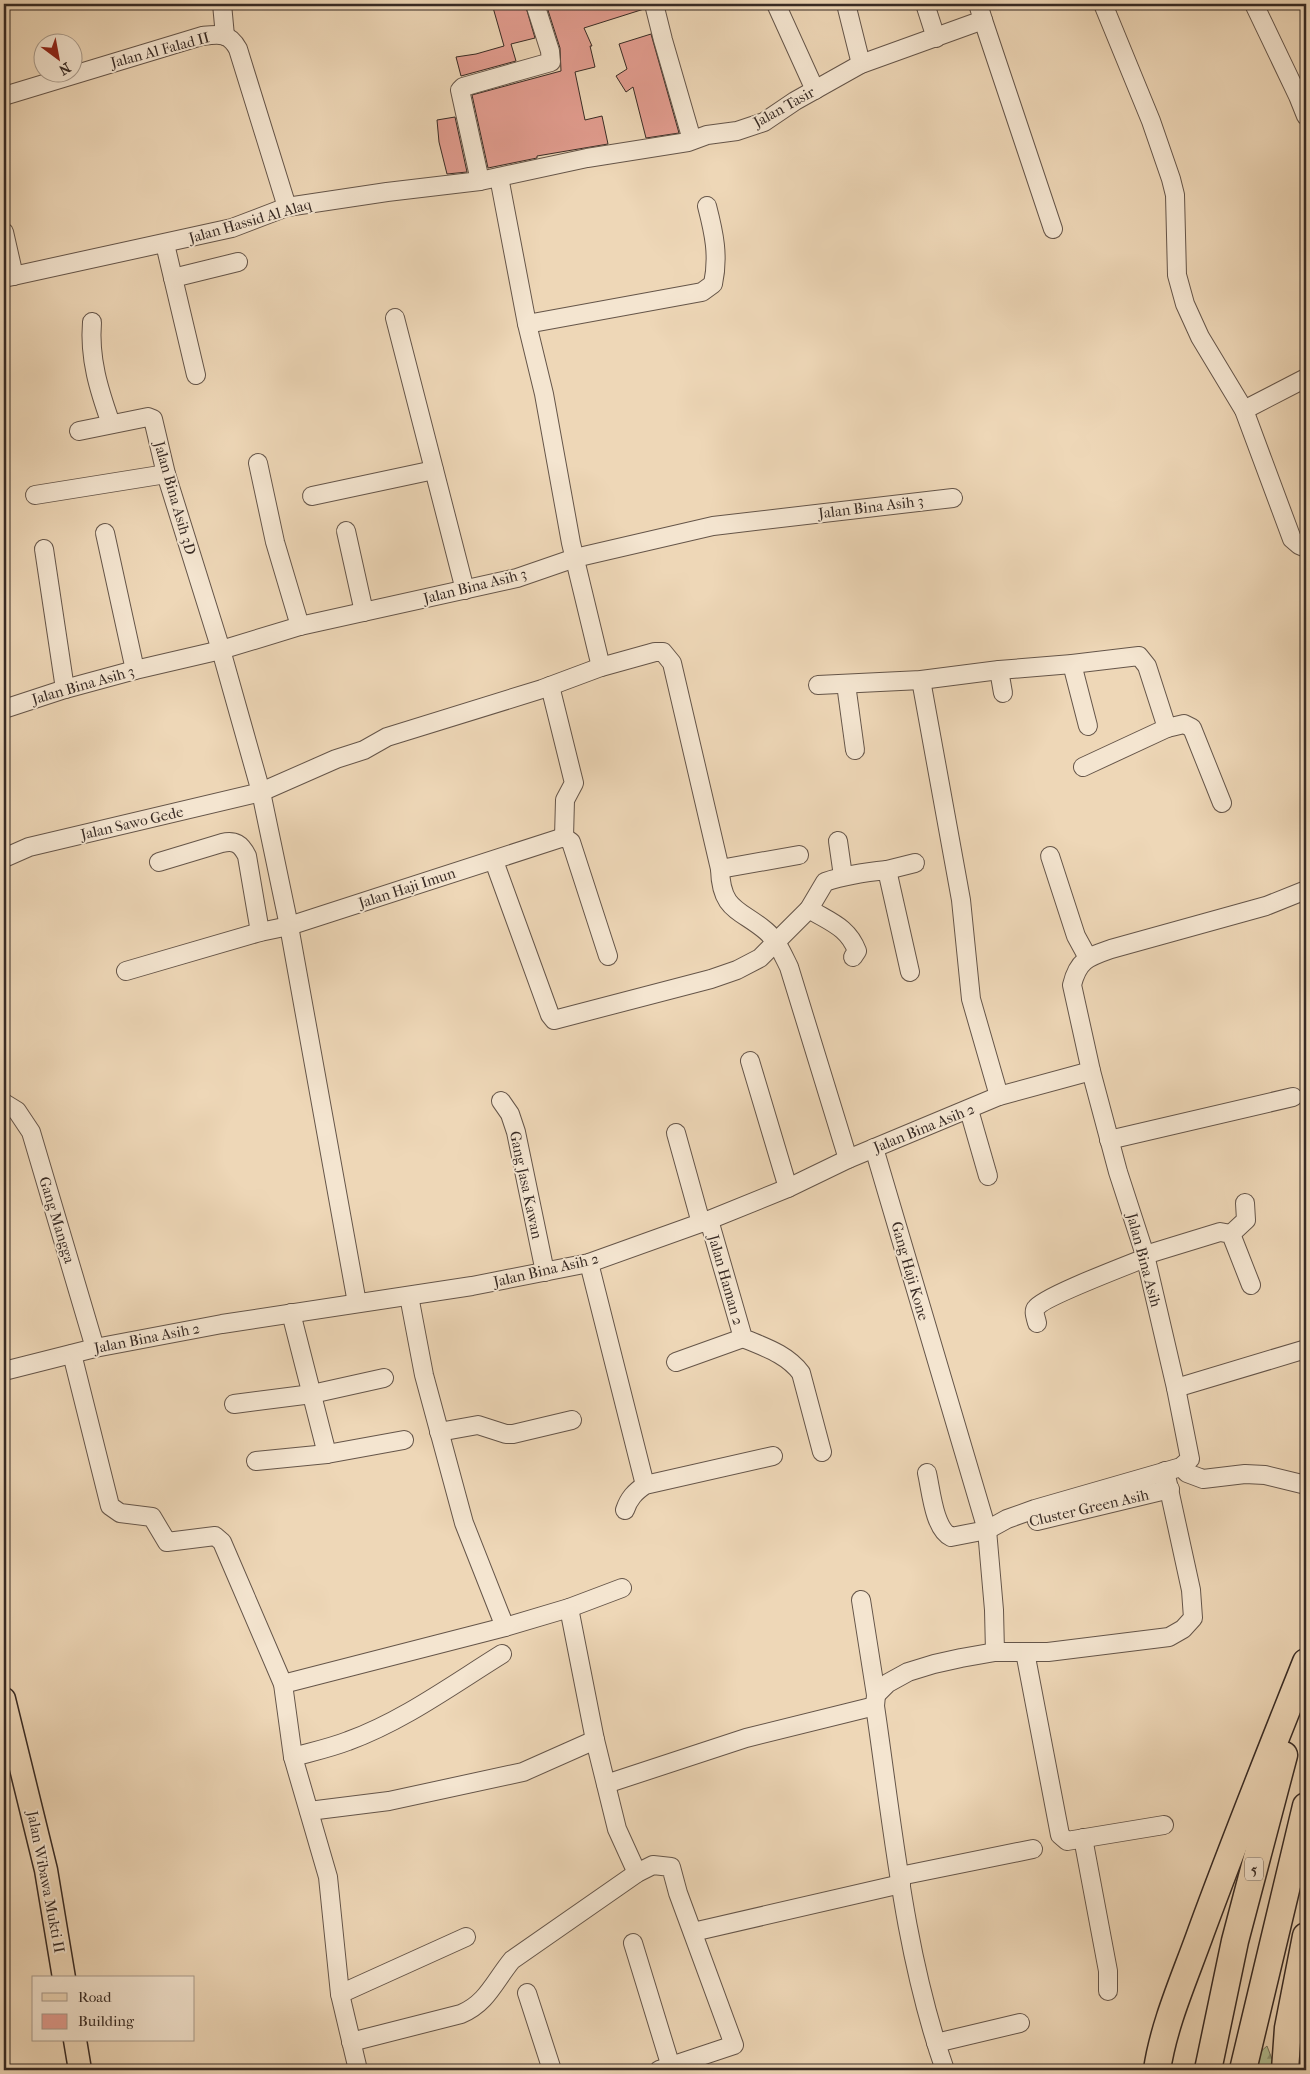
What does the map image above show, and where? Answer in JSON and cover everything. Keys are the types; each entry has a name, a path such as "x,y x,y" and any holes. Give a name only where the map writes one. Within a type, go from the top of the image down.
{"highway":[{"path":"1155,2065 1177,1998 1236,1836 1306,1662"},
{"name":"5","path":"1208,2070 1234,1941 1306,1669"},
{"path":"1243,2070 1306,1806"},
{"path":"1285,2070 1288,2028 1306,1936"}],"main road":[{"name":"Jalan Wibawa Mukti II","path":"4,1699 7,1730 46,1870 64,1976"},
{"path":"75,2042 80,2070"}],"street":[{"path":"222,4 225,36"},
{"path":"480,181 460,90 463,87 490,78 552,62 535,4"},
{"path":"654,4 692,140"},
{"path":"776,4 815,90"},
{"path":"846,4 861,64"},
{"path":"925,4 936,38"},
{"path":"1103,4 1151,121 1171,179 1175,195 1177,275 1185,304 1200,337 1244,410 1292,539 1306,548"},
{"path":"1254,4 1306,116"},
{"path":"981,12 1053,229"},
{"name":"Jalan Tasir","path":"499,177 587,158 737,131 764,122 861,64 936,38 981,12"},
{"name":"Jalan Al Falad II","path":"4,96 202,36 225,36 233,39 238,49 286,207"},
{"path":"499,177 527,324 544,394 557,474 601,667"},
{"name":"Jalan Hassid Al Alaq","path":"9,277 232,228 286,207 499,177"},
{"path":"527,324 702,292 713,284 716,259 715,239 706,206"},
{"path":"4,232 9,277"},
{"path":"165,244 196,375"},
{"path":"173,278 238,262"},
{"path":"395,318 465,590"},
{"path":"92,322 90,343 96,379 111,424"},
{"path":"1244,410 1306,378"},
{"name":"Jalan Bina Asih 3D","path":"79,431 148,417 153,419 166,474 221,650 261,792 289,926 357,1304"},
{"path":"258,463 275,542 300,626"},
{"path":"312,496 434,470"},
{"path":"35,495 166,474"},
{"name":"Jalan Bina Asih 3","path":"4,709 65,689 221,650 300,626 517,578 575,558 737,522 953,498"},
{"path":"346,531 364,612"},
{"path":"106,533 135,670"},
{"path":"44,550 65,689"},
{"name":"Jalan Sawo Gede","path":"4,858 29,848 261,792 336,759 364,750 387,737 550,686 601,667 655,652 663,652 672,663 720,869"},
{"path":"818,686 921,680 1139,656 1148,666 1167,728"},
{"path":"1072,664 1088,726"},
{"path":"999,670 1003,693"},
{"path":"921,680 961,900 971,999 999,1096"},
{"path":"846,684 855,750"},
{"path":"550,686 574,784 565,800 564,837 571,842 608,956"},
{"path":"1083,767 1167,728 1184,724 1192,728 1222,803"},
{"name":"Jalan Haji Imun","path":"126,971 260,932 289,926 564,837"},
{"path":"159,862 230,841 237,843 244,849 247,856 260,932"},
{"path":"838,841 843,876"},
{"path":"799,855 720,869 720,883 727,899 737,912 766,931 776,942 789,967 848,1159"},
{"path":"1050,856 1076,936 1088,958 1111,949 1266,906 1306,890"},
{"path":"494,861 550,1015 554,1020 711,979 737,970 760,958 809,909 825,882 843,876 887,870 915,863"},
{"path":"887,870 910,972"},
{"path":"809,909 840,927 852,938 856,951 853,958"},
{"name":"Jalan Bina Asih","path":"1088,958 1075,972 1072,985 1109,1140 1145,1256 1191,1456 1188,1463 1173,1469"},
{"path":"750,1062 788,1188"},
{"name":"Jalan Bina Asih 2","path":"4,1371 96,1348 291,1313 522,1278 589,1263 705,1221 788,1188 848,1159 999,1096 1091,1071"},
{"path":"1109,1140 1293,1097"},
{"name":"Gang Jasa Kawan","path":"501,1101 510,1114 516,1132 545,1272"},
{"name":"Gang Mangga","path":"4,1103 17,1111 31,1132 96,1348"},
{"path":"969,1110 988,1176"},
{"name":"Jalan Haman 2","path":"676,1133 743,1338 794,1362 801,1373 822,1452"},
{"name":"Gang Haji Kone","path":"874,1148 987,1530"},
{"path":"1037,1323 1034,1313 1036,1308 1069,1289 1145,1256 1220,1232 1231,1234 1243,1225 1246,1220 1245,1203"},
{"path":"1231,1234 1251,1285"},
{"path":"589,1263 645,1485"},
{"path":"408,1296 424,1375 464,1523 505,1627"},
{"path":"291,1313 327,1454"},
{"path":"676,1362 743,1338"},
{"path":"1176,1388 1306,1349"},
{"path":"72,1354 110,1506 120,1513 152,1517 167,1542 216,1536 222,1542 283,1684 293,1757 328,1877 340,1994 358,2070"},
{"path":"234,1404 312,1394 384,1378"},
{"path":"439,1432 478,1425 506,1434 513,1434 572,1420"},
{"path":"256,1461 327,1454 404,1440"},
{"path":"625,1510 635,1491 645,1485 773,1456"},
{"path":"606,1784 746,1738 876,1701 898,1677 920,1668 995,1652 1048,1652 1169,1637 1183,1629 1193,1618 1191,1590 1170,1489 1173,1469"},
{"path":"927,1473 937,1519 946,1535 951,1538 987,1530 1027,1512 1173,1469 1203,1479 1245,1474 1265,1475 1306,1485"},
{"name":"Cluster Green Asih","path":"1009,1527 1170,1489"},
{"path":"987,1530 994,1610 995,1652"},
{"path":"283,1684 505,1627 569,1608 622,1588"},
{"path":"861,1600 900,1880 923,1998 945,2070"},
{"path":"569,1608 595,1740 617,1829 637,1873"},
{"path":"1025,1652 1060,1835 1067,1841 1164,1825"},
{"path":"293,1757 348,1741 375,1729 399,1717 502,1654"},
{"path":"310,1811 389,1801 523,1772 595,1740"},
{"path":"1082,1838 1108,1971 1108,1991"},
{"path":"693,1932 1033,1849"},
{"path":"351,2042 461,2014 474,2008 484,2000 512,1960 637,1873 653,1865 671,1867 734,2045 665,2069 633,1943"},
{"path":"340,1994 466,1936"},
{"path":"527,1993 552,2070"},
{"path":"936,2043 1020,2023"}],"green space":[{"path":"1267,2046 1272,2059 1272,2070 1257,2070 1259,2053"}],"building":[{"path":"492,4 525,4 535,38 511,44 516,61 461,76 456,57 476,54 504,46"},
{"path":"546,4 644,4 644,9 584,28 592,46 590,46 595,67 575,72 585,120 602,116 608,144 537,156 537,158 488,168 472,95 561,71 560,48"},
{"path":"651,34 679,133 646,138 633,87 626,92 616,76 627,69 619,44"},
{"path":"455,117 467,172 447,174 439,142 437,120"}]}
